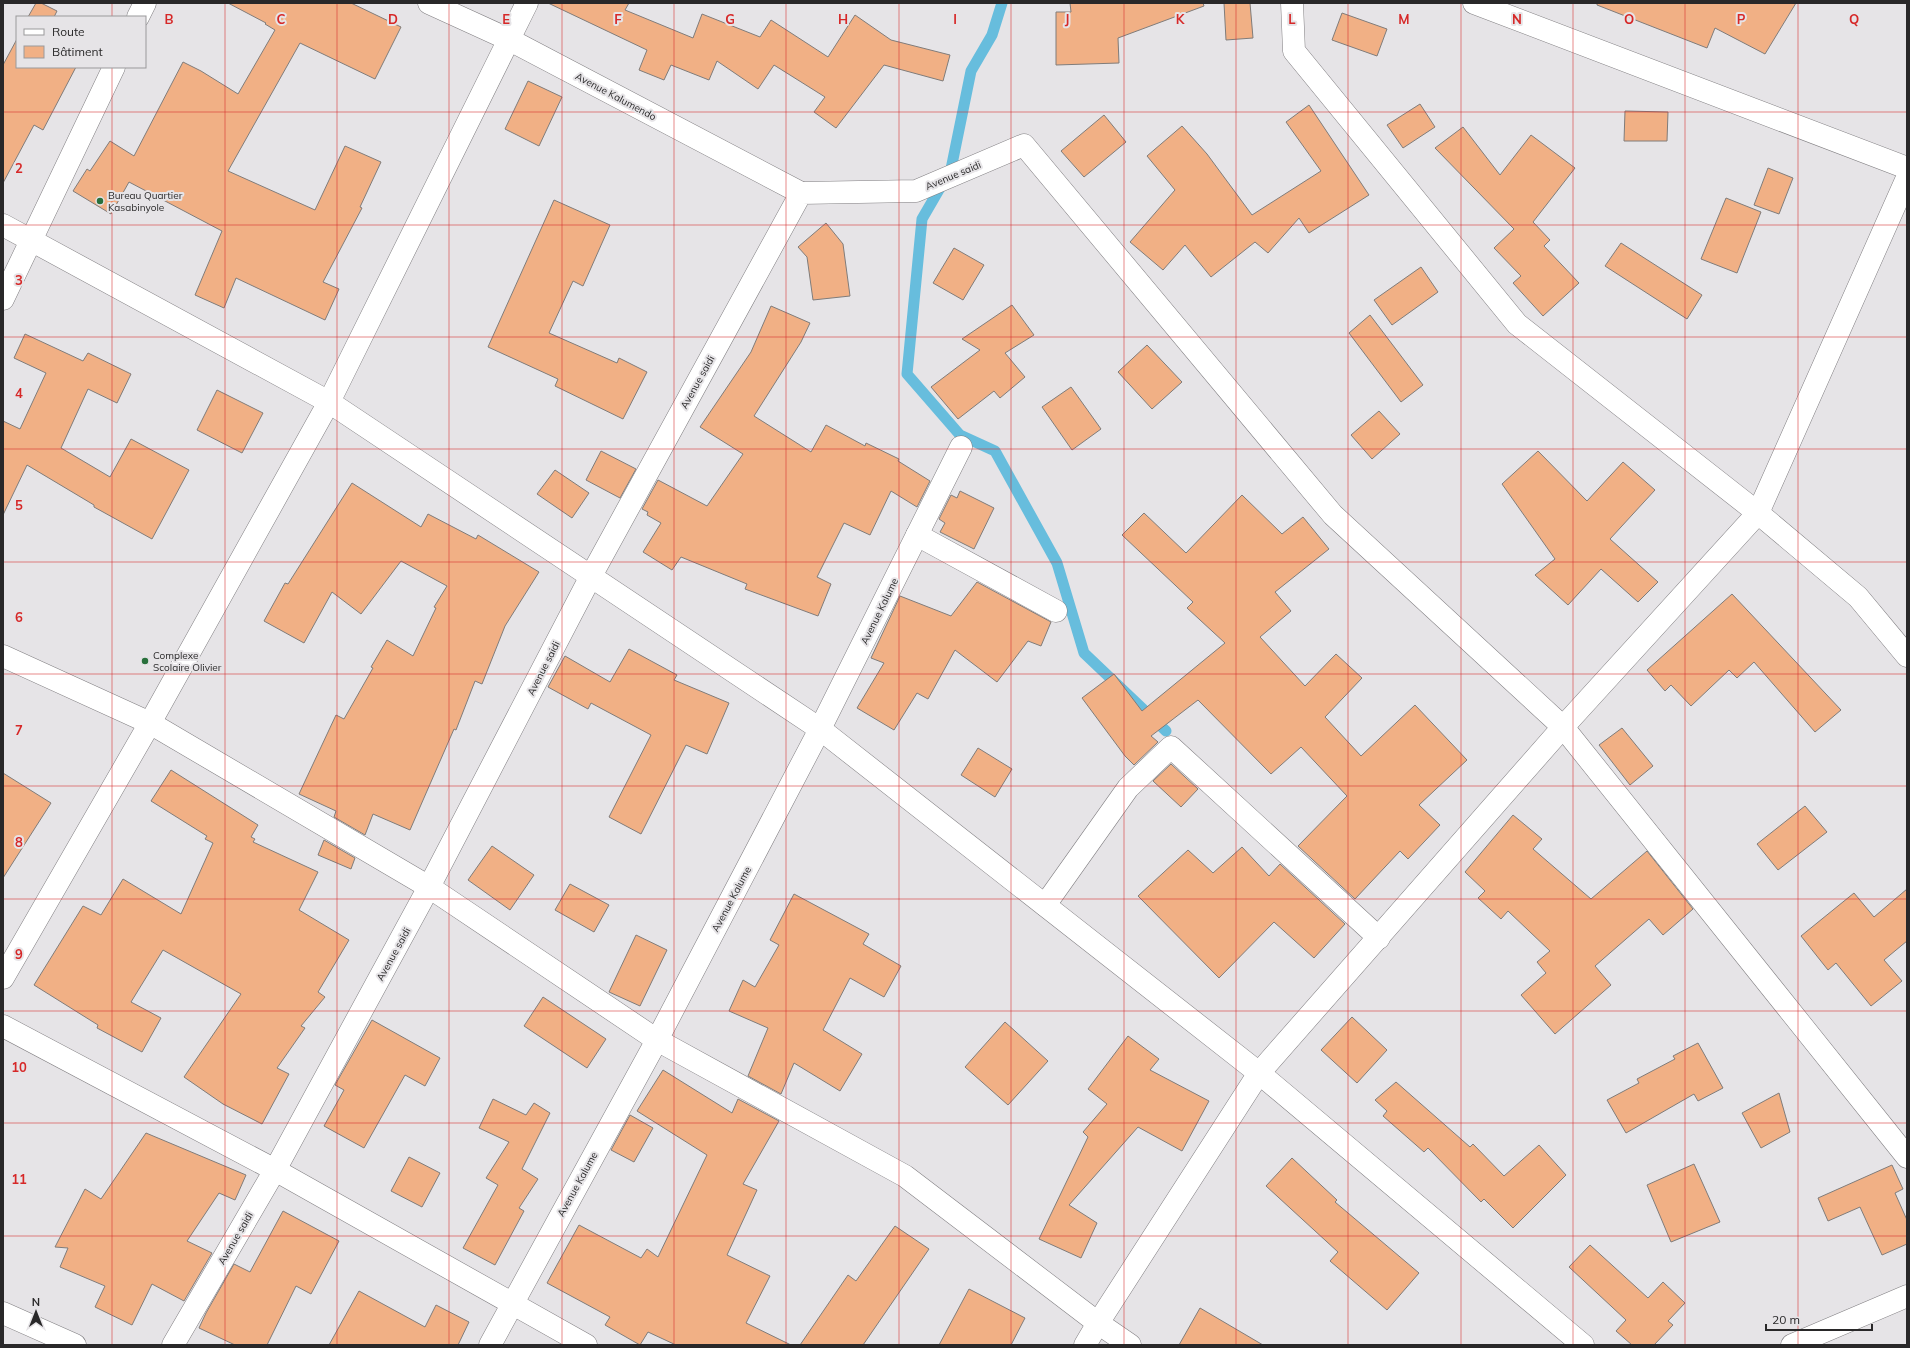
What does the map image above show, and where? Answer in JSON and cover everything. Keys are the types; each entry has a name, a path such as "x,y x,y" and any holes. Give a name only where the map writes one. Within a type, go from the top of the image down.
{"street":[{"path":"138,16 145,3"},
{"name":"Avenue Kalumendo","path":"429,3 510,40 801,192"},
{"path":"3,978 150,723 329,402 510,40 527,3"},
{"path":"1292,3 1294,51 1517,324 1758,513 1858,597 1907,656"},
{"path":"1474,3 1907,168"},
{"path":"3,300 114,68"},
{"name":"Avenue saidi","path":"173,1345 275,1170 429,887 591,576 801,192 916,191 1024,145 1333,515 1563,727"},
{"path":"1085,1345 1259,1073 1563,727 1758,513 1907,178"},
{"path":"3,225 329,402 820,728 1259,1073 1583,1345"},
{"name":"Avenue Kalume","path":"490,1345 512,1302 657,1040 820,728 961,447"},
{"path":"917,535 1056,611"},
{"path":"3,656 150,723 429,887 657,1040 905,1176 1098,1323 1130,1345"},
{"path":"1563,727 1907,1158"},
{"path":"1045,905 1128,788 1171,747 1379,938"},
{"path":"3,1026 275,1170 586,1345"},
{"path":"1792,1345 1907,1296"},
{"path":"3,1313 75,1345"}],"building":[{"path":"36,3 41,3 57,11 54,16 29,16"},
{"path":"228,3 351,3 401,27 375,79 300,43 228,171 315,210 345,146 381,162 360,207 362,208 323,282 339,289 325,320 236,278 224,308 195,295 222,231 129,182 111,214 73,191 87,169 90,171 110,141 134,156 183,62 201,71 238,94 275,30 265,24 266,23"},
{"path":"548,3 629,3 625,10 693,38 702,14 760,37 771,20 828,57 855,15 891,40 950,55 943,81 884,65 836,128 814,112 825,97 774,65 758,89 717,61 709,80 671,65 664,80 639,70 647,50"},
{"path":"1070,3 1203,3 1204,6 1118,38 1119,63 1056,65 1056,12 1071,12"},
{"path":"1224,3 1250,3 1253,38 1226,40"},
{"path":"1597,3 1796,3 1765,54 1715,28 1707,48 1597,5"},
{"path":"1342,13 1387,29 1377,56 1332,40"},
{"path":"16,41 16,68 75,68 43,130 34,125 3,183 3,65"},
{"path":"528,81 562,97 539,146 505,129"},
{"path":"1420,104 1435,127 1403,148 1387,125"},
{"path":"1309,105 1369,195 1309,233 1299,218 1268,253 1255,242 1211,277 1185,245 1163,270 1130,242 1175,190 1147,156 1182,126 1207,154 1252,215 1321,171 1286,122"},
{"path":"1625,111 1668,112 1667,141 1624,141"},
{"path":"1104,115 1126,142 1084,177 1061,151"},
{"path":"1463,127 1500,175 1531,135 1575,168 1533,222 1550,240 1544,246 1579,283 1543,316 1513,283 1521,276 1494,248 1514,229 1435,148"},
{"path":"1768,168 1793,178 1779,214 1754,205"},
{"path":"1726,198 1761,212 1737,273 1701,259"},
{"path":"554,200 610,225 583,286 573,281 549,333 617,363 619,358 647,372 623,419 555,386 558,379 488,347"},
{"path":"826,223 843,244 850,296 813,300 807,257 798,247"},
{"path":"1621,243 1702,295 1687,319 1605,266"},
{"path":"954,248 984,265 963,300 933,283"},
{"path":"1421,267 1438,292 1392,325 1374,300"},
{"path":"1012,305 1034,335 1005,353 1025,377 1000,398 994,391 958,419 931,387 980,350 962,339"},
{"path":"771,306 810,323 801,342 754,416 811,452 826,425 865,446 866,443 899,459 898,461 930,481 917,507 891,491 870,535 844,523 817,577 831,584 818,616 745,589 747,584 681,557 672,570 643,552 661,523 647,515 648,512 642,509 658,480 707,506 743,454 700,427 751,352"},
{"path":"1370,315 1423,385 1401,402 1349,333"},
{"path":"25,334 83,361 88,353 131,374 117,403 88,389 61,448 110,477 131,439 189,470 152,539 94,507 94,505 27,465 3,515 3,421 20,429 46,373 14,358"},
{"path":"1147,345 1182,382 1152,409 1118,372"},
{"path":"1071,387 1101,429 1072,450 1042,407"},
{"path":"217,390 263,413 242,453 197,430"},
{"path":"1379,411 1400,434 1372,459 1351,435"},
{"path":"601,451 636,469 620,498 586,480"},
{"path":"1538,451 1587,501 1623,462 1655,490 1610,539 1658,582 1638,602 1601,569 1568,605 1535,575 1555,559 1502,484"},
{"path":"555,470 589,493 572,518 537,494"},
{"path":"352,483 421,527 428,514 476,539 478,535 539,572 505,626 482,684 475,681 456,730 454,729 410,830 373,814 365,835 334,817 336,811 299,794 336,715 344,719 387,640 413,656 436,608 434,607 447,586 401,561 361,614 332,592 304,643 264,621 285,583 288,584"},
{"path":"960,491 994,508 974,549 940,532 945,523 939,519 951,495 957,498"},
{"path":"1242,495 1282,534 1303,517 1329,549 1275,592 1291,611 1260,637 1305,686 1336,654 1362,678 1325,717 1361,756 1415,705 1467,760 1419,805 1440,825 1408,859 1400,851 1355,899 1298,846 1347,796 1301,747 1271,774 1198,700 1151,736 1158,742 1134,765 1125,756 1082,698 1114,674 1142,711 1225,643 1187,608 1193,602 1122,535 1144,513 1186,553"},
{"path":"977,582 1051,622 1041,646 1028,641 997,682 955,650 928,699 917,693 894,730 857,708 884,663 871,658 900,596 951,616"},
{"path":"1732,594 1841,710 1815,732 1754,662 1737,678 1729,670 1691,706 1671,685 1665,691 1647,670"},
{"path":"629,649 677,675 674,680 729,703 707,754 686,745 641,834 609,817 651,735 591,703 588,709 548,687 565,656 610,682"},
{"path":"1622,728 1653,766 1630,785 1599,745"},
{"path":"978,748 1012,769 995,797 961,775"},
{"path":"1171,764 1198,789 1181,807 1153,781"},
{"path":"171,770 258,825 251,837 255,839 253,842 318,872 299,910 349,940 318,992 325,997 301,1026 305,1028 277,1068 289,1074 262,1124 223,1104 184,1077 241,994 163,950 131,1002 161,1018 142,1052 97,1028 98,1025 34,985 83,906 101,915 123,879 181,914 213,843 205,839 207,836 151,801"},
{"path":"3,773 51,803 3,878"},
{"path":"1805,806 1827,832 1778,870 1757,844"},
{"path":"1513,815 1542,839 1533,849 1591,899 1647,851 1693,909 1663,935 1649,919 1595,966 1611,985 1555,1034 1521,995 1546,973 1537,962 1550,951 1508,911 1501,919 1478,898 1485,891 1465,872"},
{"path":"324,840 355,858 351,869 318,855"},
{"path":"492,846 534,875 510,910 468,880"},
{"path":"1242,847 1269,876 1280,864 1345,924 1314,958 1274,922 1219,978 1138,896 1188,850 1213,873"},
{"path":"570,884 609,905 594,932 555,910"},
{"path":"1907,889 1907,941 1884,960 1902,981 1871,1006 1836,963 1828,970 1801,936 1854,893 1874,917"},
{"path":"794,894 869,934 863,944 901,966 884,997 850,978 823,1030 862,1054 840,1091 794,1063 781,1094 748,1076 768,1028 729,1011 743,980 755,987 779,945 770,940"},
{"path":"636,935 667,950 640,1006 609,992"},
{"path":"543,997 606,1039 587,1068 524,1026"},
{"path":"1352,1017 1387,1050 1357,1083 1321,1050"},
{"path":"372,1020 440,1058 425,1086 405,1075 364,1148 324,1126 344,1090 335,1085"},
{"path":"1005,1022 1048,1061 1008,1105 965,1067"},
{"path":"1128,1036 1159,1059 1150,1070 1209,1101 1182,1151 1138,1127 1069,1205 1097,1223 1081,1258 1039,1239 1088,1137 1083,1132 1107,1104 1088,1089"},
{"path":"1698,1043 1723,1088 1698,1101 1694,1094 1626,1133 1607,1100 1639,1083 1637,1079 1675,1059 1673,1056"},
{"path":"663,1070 732,1113 738,1099 779,1121 743,1184 757,1190 727,1255 770,1276 746,1323 791,1345 676,1345 648,1332 640,1345 605,1325 610,1317 547,1283 579,1225 641,1258 647,1249 658,1257 707,1155 637,1111"},
{"path":"1396,1082 1470,1147 1473,1144 1504,1176 1539,1145 1566,1175 1513,1228 1484,1199 1481,1202 1428,1148 1424,1152 1383,1116 1387,1111 1375,1100"},
{"path":"1779,1093 1790,1132 1761,1148 1742,1113"},
{"path":"493,1099 526,1115 534,1103 550,1113 522,1169 538,1179 519,1208 524,1211 495,1265 463,1248 498,1185 486,1178 509,1142 479,1128"},
{"path":"630,1115 653,1128 634,1162 611,1150"},
{"path":"146,1133 246,1175 235,1200 219,1193 187,1241 212,1253 184,1301 152,1284 132,1325 95,1307 105,1286 60,1267 68,1248 55,1247 85,1189 101,1199"},
{"path":"409,1157 440,1173 422,1207 391,1191"},
{"path":"1292,1158 1337,1200 1335,1202 1419,1273 1387,1310 1330,1261 1338,1252 1266,1186"},
{"path":"1694,1164 1720,1222 1671,1242 1647,1185"},
{"path":"1892,1165 1903,1189 1895,1193 1907,1220 1907,1244 1882,1255 1860,1207 1828,1221 1818,1198"},
{"path":"283,1211 339,1241 311,1294 296,1286 267,1345 235,1345 199,1328 234,1264 250,1272"},
{"path":"895,1226 929,1249 863,1345 800,1345 848,1275 856,1281"},
{"path":"1590,1245 1648,1298 1663,1282 1685,1303 1668,1321 1673,1325 1654,1345 1632,1345 1616,1331 1626,1320 1569,1267"},
{"path":"969,1289 1025,1318 1011,1345 939,1345"},
{"path":"359,1291 425,1327 436,1305 469,1322 458,1345 329,1345"},
{"path":"1200,1308 1263,1345 1179,1345"}],"waterway":[{"path":"1002,3 992,35 971,71 951,169 922,219 907,374 960,435 995,451 1057,563 1084,653 1166,731"}],"place":[{"name":"Bureau Quartier Kasabinyole","path":"100,201"},
{"name":"Complexe Scolaire Olivier","path":"145,661"}]}
